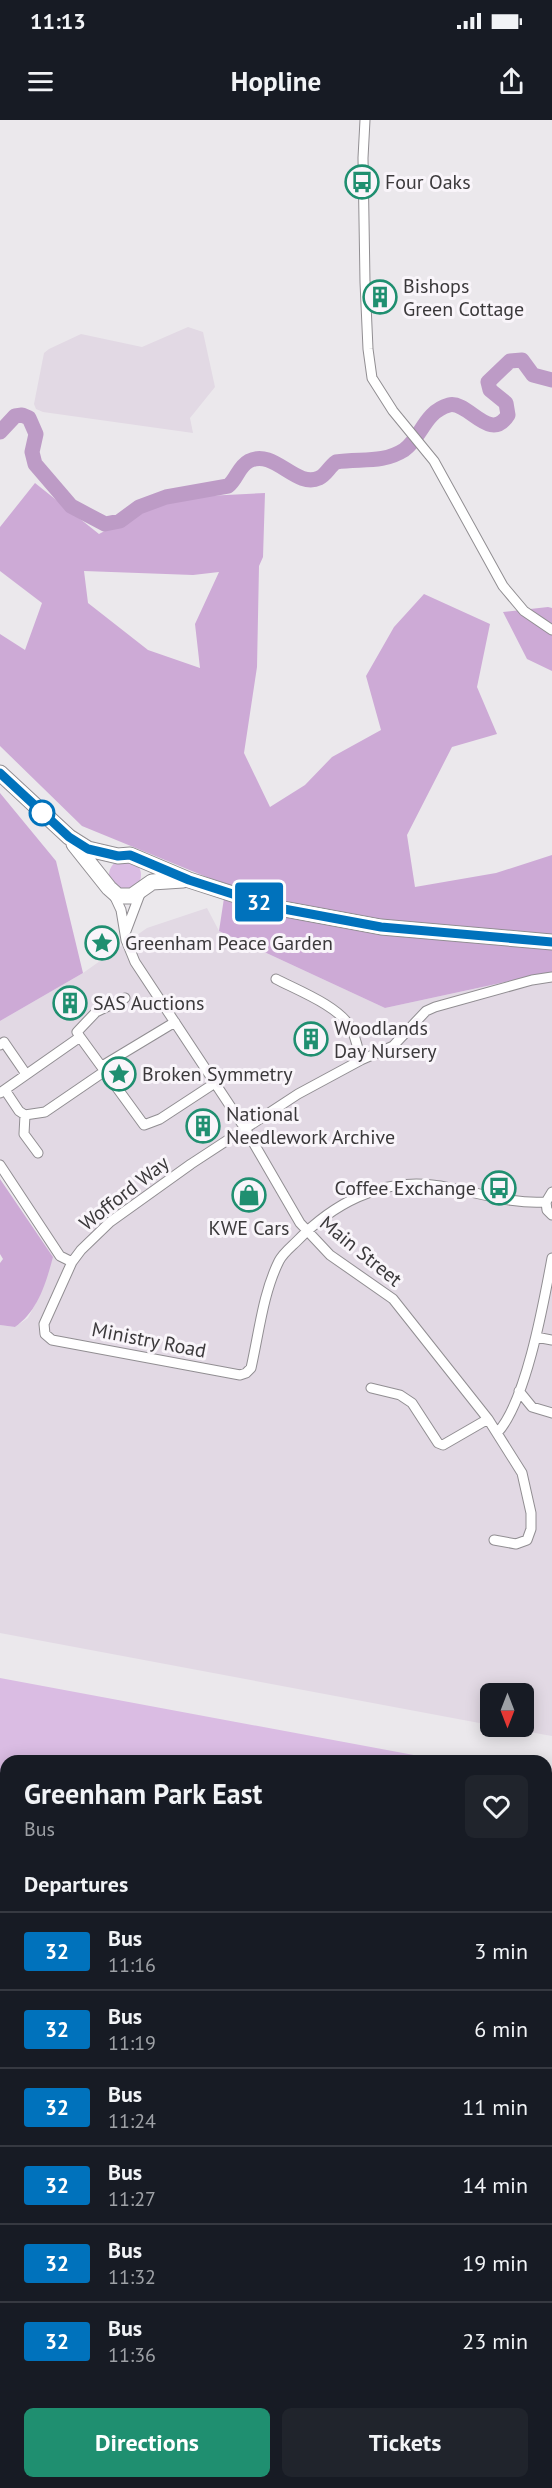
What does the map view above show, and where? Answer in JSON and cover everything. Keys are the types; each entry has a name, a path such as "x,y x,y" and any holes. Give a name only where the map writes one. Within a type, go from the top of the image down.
{"highway":[{"path":"0,773 69,837 111,890 125,897 138,894 147,880 145,867 136,857"},
{"path":"69,837 88,849 118,856 136,857 189,880 273,907 351,923 552,942"},
{"path":"111,890 105,874 107,867 118,856"},
{"path":"143,888 161,880 189,880"}],"street":[{"path":"365,120 363,158 365,282 370,369 381,393 434,461 503,586 524,611 552,630"},
{"path":"126,934 133,908 143,888"},
{"name":"Main Street","path":"111,890 121,910 126,940 135,962 246,1130 284,1199 306,1230 330,1255 393,1299 488,1419 522,1473 531,1513 531,1529 527,1540 516,1544 494,1540"},
{"name":"Wofford Way","path":"52,1340 45,1334 44,1324 72,1262 93,1238 126,1210 298,1094 361,1060 393,1046 426,1011 435,1006 531,980 552,977"},
{"path":"276,979 335,1011 345,1020 351,1028 361,1060"},
{"path":"125,998 96,1012 78,1032 144,1125 160,1119 215,1083"},
{"path":"80,1036 3,1091 19,1111 25,1115 45,1112 175,1022"},
{"path":"0,1045 4,1042 26,1074"},
{"path":"25,1115 24,1134 38,1153"},
{"path":"0,1165 60,1256 72,1262"},
{"path":"306,1230 324,1215 355,1198 380,1189 407,1184 435,1185 514,1200 546,1202"},
{"path":"552,1192 546,1202 547,1210 552,1215"},
{"name":"Ministry Road","path":"52,1340 240,1375 246,1373 251,1368 273,1274 281,1258 306,1230"},
{"path":"496,1433 507,1420 519,1391 536,1337 552,1258"},
{"path":"536,1337 552,1340"},
{"path":"371,1388 400,1395 412,1403 438,1443 443,1445 488,1419"},
{"path":"519,1391 532,1407 552,1413"}],"shaded area":[{"path":"188,327 203,332 215,387 190,418 193,433 43,412 36,409 34,404 44,353 49,349 81,334 142,347"},
{"path":"35,483 99,534 167,498 265,493 263,557 259,566 257,667 244,753 270,807 305,785 332,757 381,730 366,676 394,627 424,594 490,624 477,687 497,734 452,747 407,835 415,887 496,873 552,855 552,972 385,1008 219,931 226,885 82,826 0,746 0,634 25,650 42,603 0,571 0,527","holes":["84,571 193,575 219,572 195,624 200,668 148,650 88,603"]},
{"path":"552,608 552,671 527,659 503,612"},
{"path":"0,793 56,861 83,973 0,1021"},
{"path":"125,859 136,864 141,875 136,886 125,891 114,886 109,875 114,864"},
{"path":"207,908 219,931 385,1008 552,972 552,1736 534,1733 534,1683 480,1683 480,1723 0,1633 0,1325 15,1327 28,1318 39,1297 53,1257 22,1207 17,1189 0,1166 0,1021 83,973 147,928"},
{"path":"0,1179 53,1257 35,1305 15,1327 0,1325 0,1263 3,1259 0,1254"},
{"path":"0,1678 414,1755 0,1755"}],"waterway":[{"path":"0,432 15,416 22,415 29,418 36,434 32,452 35,464 71,506 105,524 120,521 139,507 166,497 228,486 245,464 258,458 310,480 321,477 336,462 379,459 396,454 410,445 434,413 449,405 456,405 486,423 494,425 501,423 508,415 506,403 490,390 488,382 510,361 522,360 533,375 552,380"}],"bus line":[{"name":"32","path":"0,773 69,837 88,849 101,854 130,855 189,880 273,907 381,927 552,942"}],"place":[{"name":"Four Oaks","path":"362,182"},
{"name":"Bishops Green Cottage","path":"380,297"},
{"name":"Greenham Peace Garden","path":"102,943"},
{"name":"SAS Auctions","path":"70,1003"},
{"name":"Woodlands Day Nursery","path":"311,1039"},
{"name":"Broken Symmetry","path":"119,1074"},
{"name":"National Needlework Archive","path":"203,1126"},
{"name":"Coffee Exchange","path":"499,1188"},
{"name":"KWE Cars","path":"249,1195"}]}
